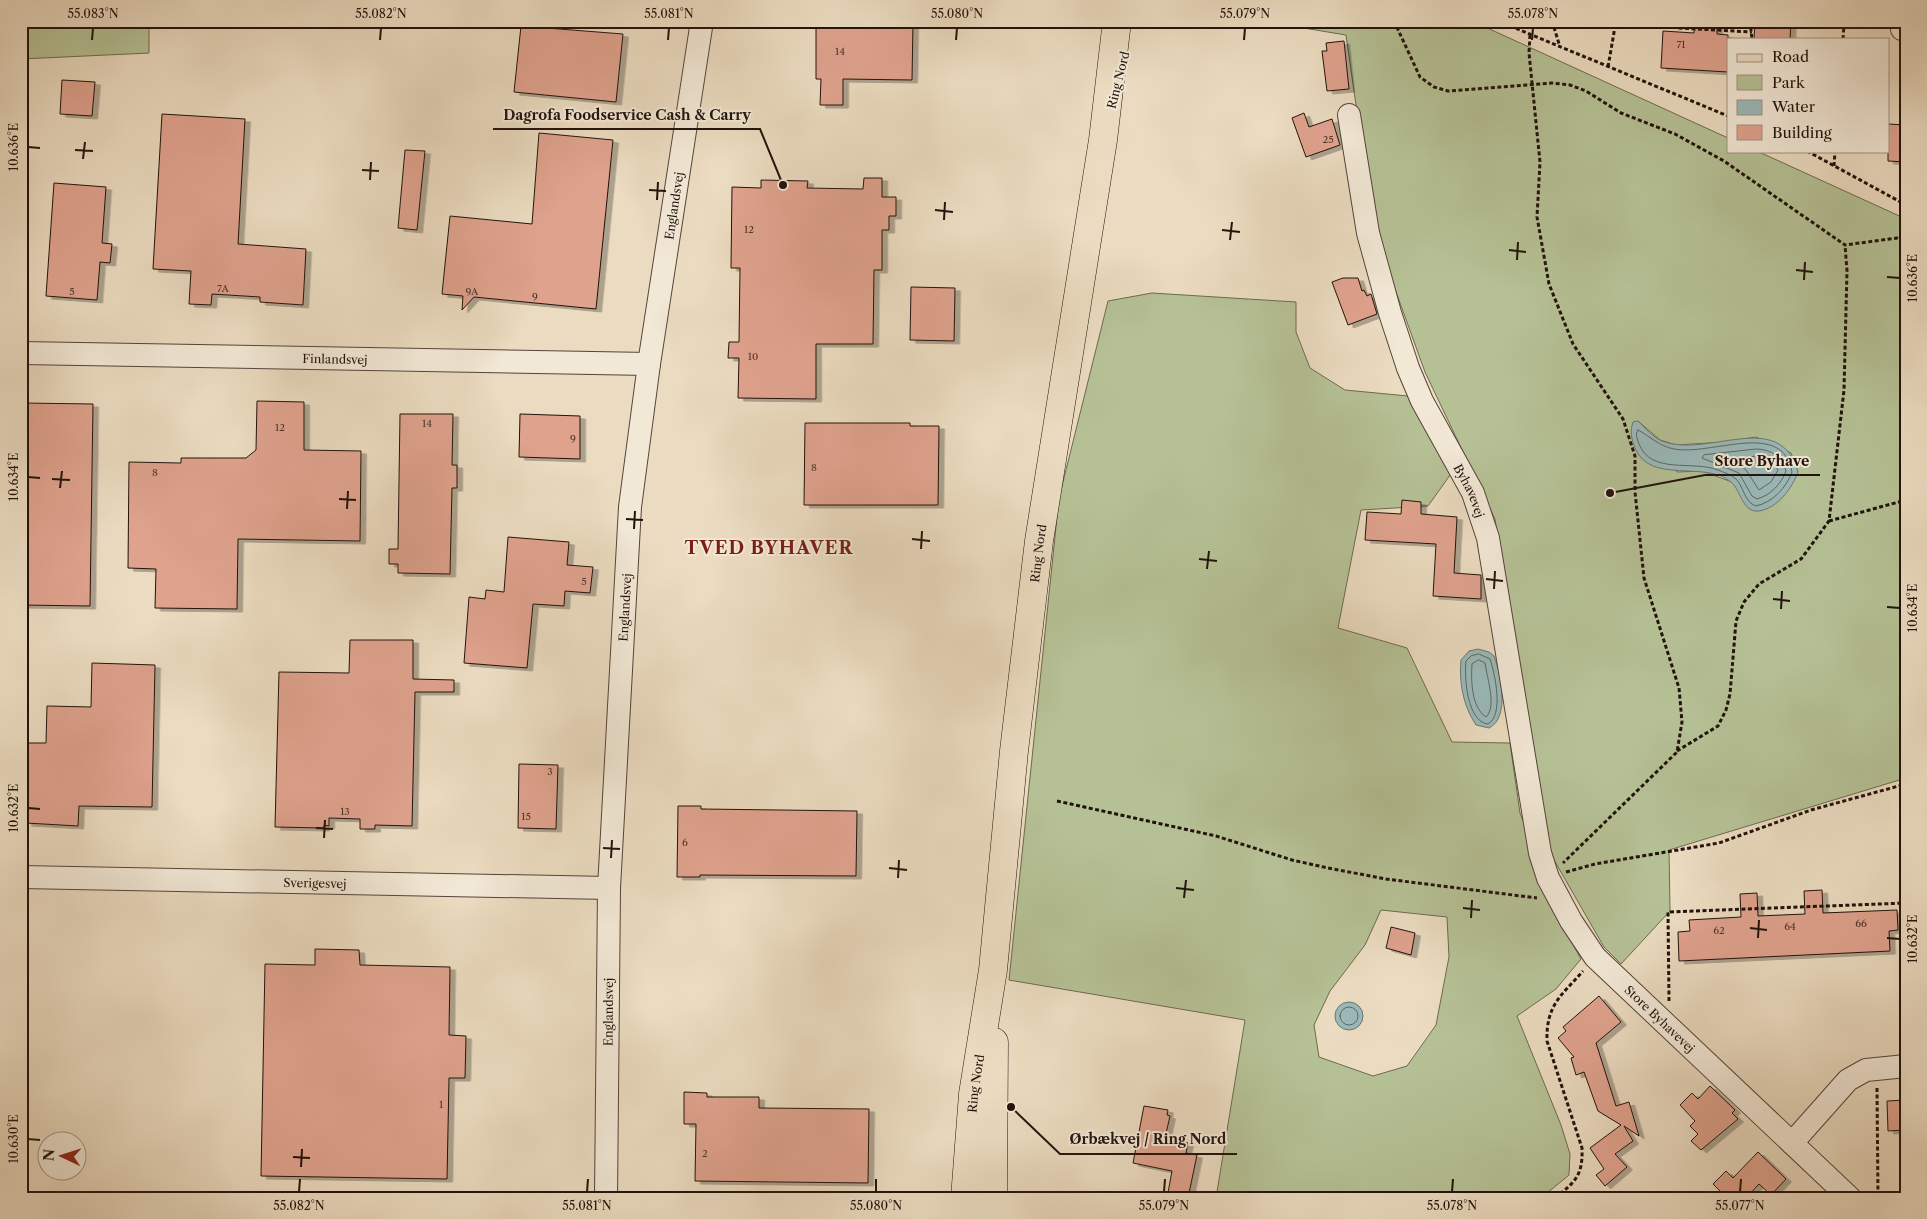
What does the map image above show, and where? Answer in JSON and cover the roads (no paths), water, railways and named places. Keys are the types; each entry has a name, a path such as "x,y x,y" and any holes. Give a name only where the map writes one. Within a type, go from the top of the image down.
{"main road":[{"name":"Ring Nord","path":"965,1198 973,1094 993,970 1014,751 1039,541 1103,140 1117,21"},
{"name":"Ring Nord","path":"1103,140 1134,21"},
{"name":"Ring Nord","path":"993,970 995,1104 993,1198"}],"street":[{"name":"Englandsvej","path":"606,1198 609,888 630,507 649,364 702,21"},
{"name":"Byhavevej","path":"1349,115 1368,234 1404,358 1422,401 1473,493 1488,538 1534,827 1548,878"},
{"name":"Finlandsvej","path":"21,353 649,364"},
{"name":"Sverigesvej","path":"21,877 609,888"},
{"name":"Store Byhavevej","path":"1548,878 1595,958 1850,1198"},
{"path":"1792,1143 1848,1080 1866,1070 1906,1066"}],"water":[{"path":"1638,421 1662,441 1680,445 1759,438 1776,442 1789,453 1798,472 1788,491 1778,502 1766,509 1753,511 1745,505 1731,482 1720,476 1665,469 1653,466 1642,459 1635,448 1631,435 1633,422"},
{"path":"1478,649 1489,652 1494,656 1501,684 1502,706 1500,715 1496,723 1489,728 1476,725 1465,702 1461,685 1461,660 1469,651"},
{"path":"1349,1002 1359,1006 1363,1016 1359,1026 1349,1030 1339,1026 1335,1016 1339,1006"}],"place":[{"name":"Dagrofa Foodservice Cash & Carry","path":"783,185"},
{"name":"Store Byhave","path":"1610,493"},
{"name":"Ørbækvej / Ring Nord","path":"1011,1107"}],"district":[{"name":"TVED BYHAVER","path":"769,548"}]}
